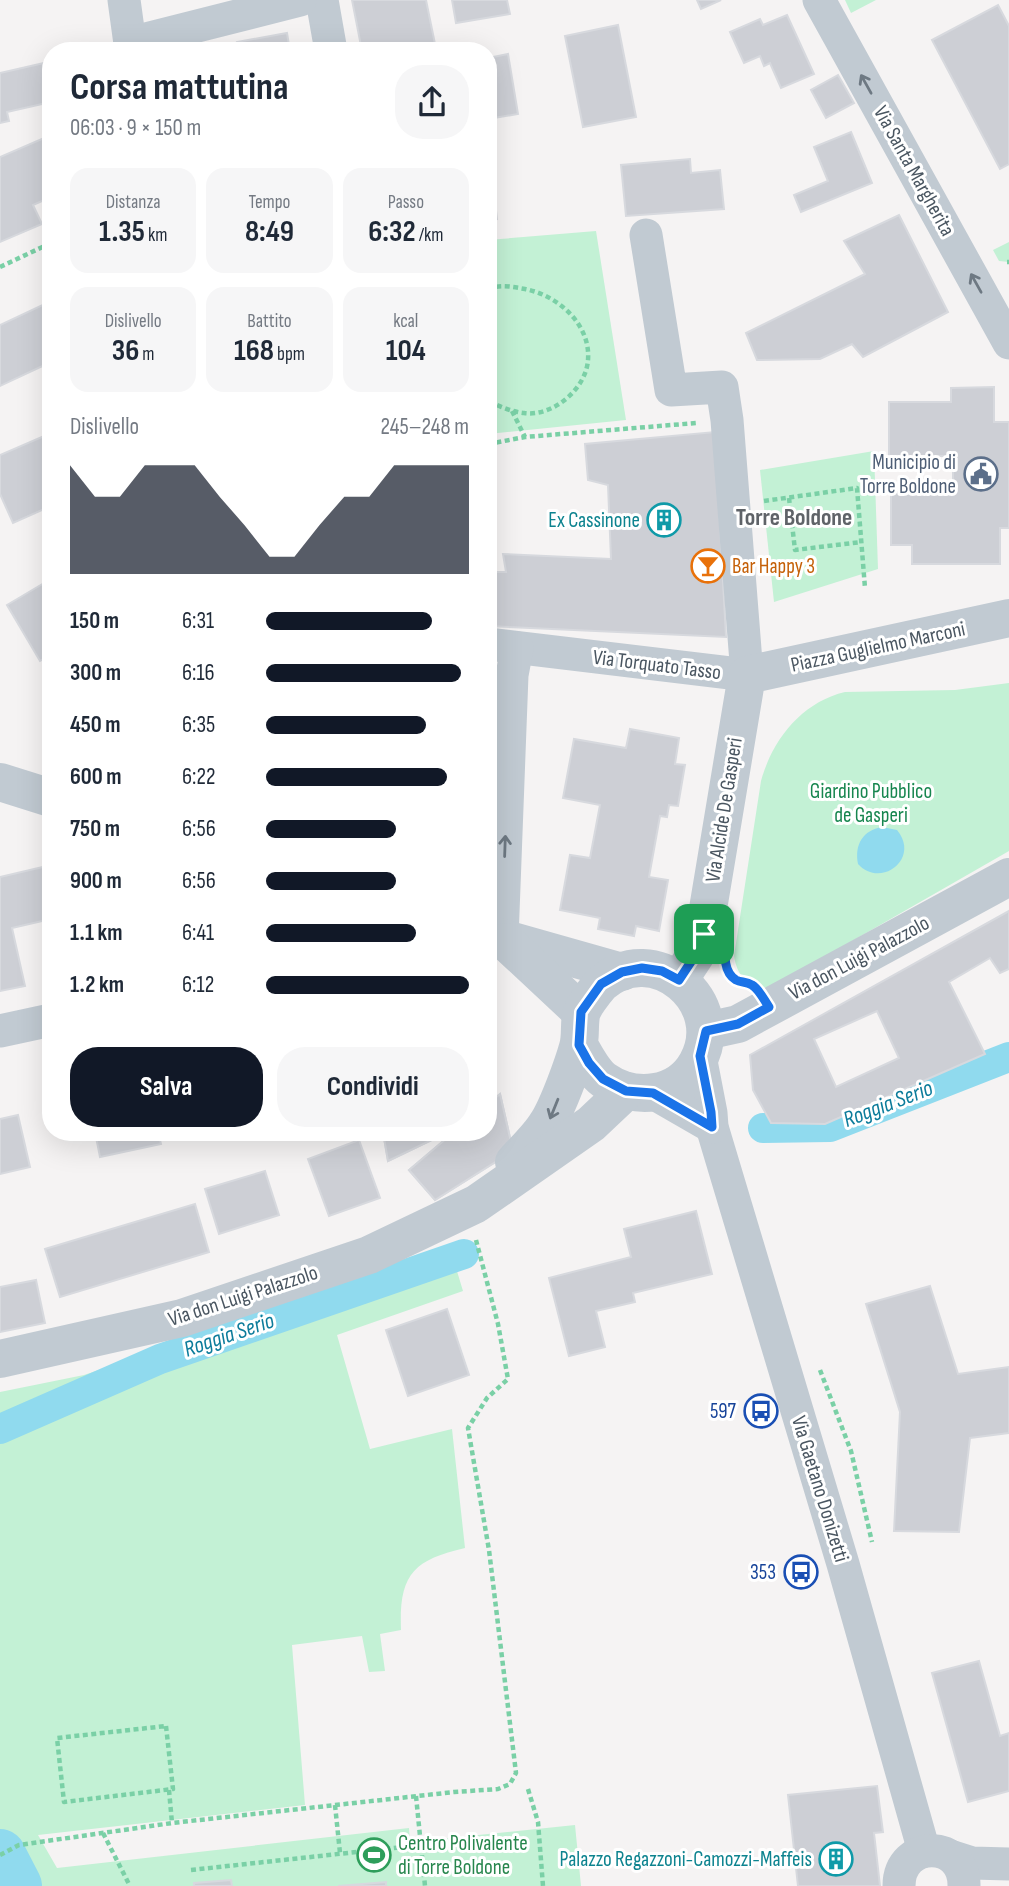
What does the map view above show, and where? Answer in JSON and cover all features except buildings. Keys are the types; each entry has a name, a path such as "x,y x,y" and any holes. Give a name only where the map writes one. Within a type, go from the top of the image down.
{"street":[{"path":"124,0 129,42"},
{"path":"148,42 300,0"},
{"path":"322,0 329,42"},
{"name":"Via Santa Margherita","path":"819,0 1009,343"},
{"name":"Via Torquato Tasso","path":"503,646 747,675 727,420 722,387 671,390 646,235"},
{"name":"Piazza Guglielmo Marconi","path":"747,675 1009,618"},
{"path":"497,906 512,675 503,646"},
{"name":"Via Alcide De Gasperi","path":"679,980 702,945 747,675"},
{"path":"0,782 42,794"},
{"name":"Via don Luigi Palazzolo","path":"0,1359 182,1318 474,1217 592,1124 639,1092 670,1088 685,1078 696,1065 703,1044 1009,877"},
{"path":"497,938 622,972 642,968 662,971 679,980 693,994 702,1012 703,1044"},
{"path":"497,939 580,1029 589,1063 603,1079 639,1092 712,1127"},
{"name":"Via don Luigi Palazzolo","path":"474,1217 548,1122 580,1029 601,984 622,972"},
{"path":"0,1031 42,1022"},
{"name":"Via Gaetano Donizetti","path":"703,1044 712,1127 843,1564 937,1854 963,1871 964,1886"},
{"path":"899,1886 900,1873 914,1856 937,1854 972,1863 1009,1864"}],"path":[{"path":"0,267 42,247"},
{"path":"497,286 537,292 559,302 576,321 586,339 588,360 580,382 568,398 554,408 538,413 524,413 497,404"},
{"path":"512,410 525,437"},
{"path":"497,442 525,437 727,420"},
{"path":"760,502 857,488 864,589"},
{"path":"789,498 794,550 861,542"},
{"path":"704,934 726,938 725,959 728,971 738,981 747,982 756,988 769,1007"},
{"path":"0,1855 19,1845 173,1823 498,1789 510,1784 516,1773 489,1550 468,1428 487,1398 508,1379 474,1217"},
{"path":"166,1726 173,1789 169,1790 64,1802 57,1738 166,1726"},
{"path":"528,1789 538,1822 544,1886"},
{"path":"169,1790 173,1823"},
{"path":"416,1796 425,1886"},
{"path":"335,1805 340,1853"},
{"path":"103,1833 130,1886"},
{"path":"191,1870 421,1845"}],"green space":[{"path":"845,0 876,0 851,13"},
{"path":"596,231 626,420 497,433 497,239"},
{"path":"1009,242 1009,262 999,261 993,250"},
{"path":"874,451 878,569 774,602 760,470"},
{"name":"Giardino Pubblico de Gasperi","path":"1009,683 1009,851 772,987 757,986 746,981 738,970 734,956 761,781 773,751 791,725 815,704 845,692 955,690"},
{"path":"450,1248 463,1291 337,1335 370,1449 452,1429 465,1548 432,1558 412,1573 403,1596 401,1630 380,1634 385,1671 369,1672 362,1636 292,1645 305,1805 38,1835 57,1868 409,1828 410,1842 575,1825 581,1886 0,1886 0,1392 84,1375 396,1270"}],"water":[{"path":"882,827 897,830 903,841 901,860 886,872 867,871 858,864 857,851 861,839 870,831"}],"waterway":[{"name":"Roggia Serio","path":"763,1128 830,1127 1009,1057"},
{"name":"Roggia Serio","path":"0,1429 160,1359 464,1254"},
{"path":"0,1855 16,1886"}],"place":[{"name":"Municipio di Torre Boldone","path":"981,474"},
{"name":"Ex Cassinone","path":"664,520"},
{"name":"Bar Happy 3","path":"708,566"},
{"name":"597","path":"761,1411"},
{"name":"353","path":"801,1572"},
{"name":"Centro Polivalente di Torre Boldone","path":"374,1855"},
{"name":"Palazzo Regazzoni-Camozzi-Maffeis","path":"836,1859"}],"district":[{"name":"Torre Boldone","path":"794,517"}],"route":[{"path":"704,934 726,938 725,959 728,971 738,981 747,982 756,988 769,1007 738,1024 706,1031 704,1049 700,1056 712,1127 653,1093 626,1091 603,1079 589,1063 579,1045 581,1012 601,984 622,972 642,968 662,971 679,980 702,945 704,934"}]}
